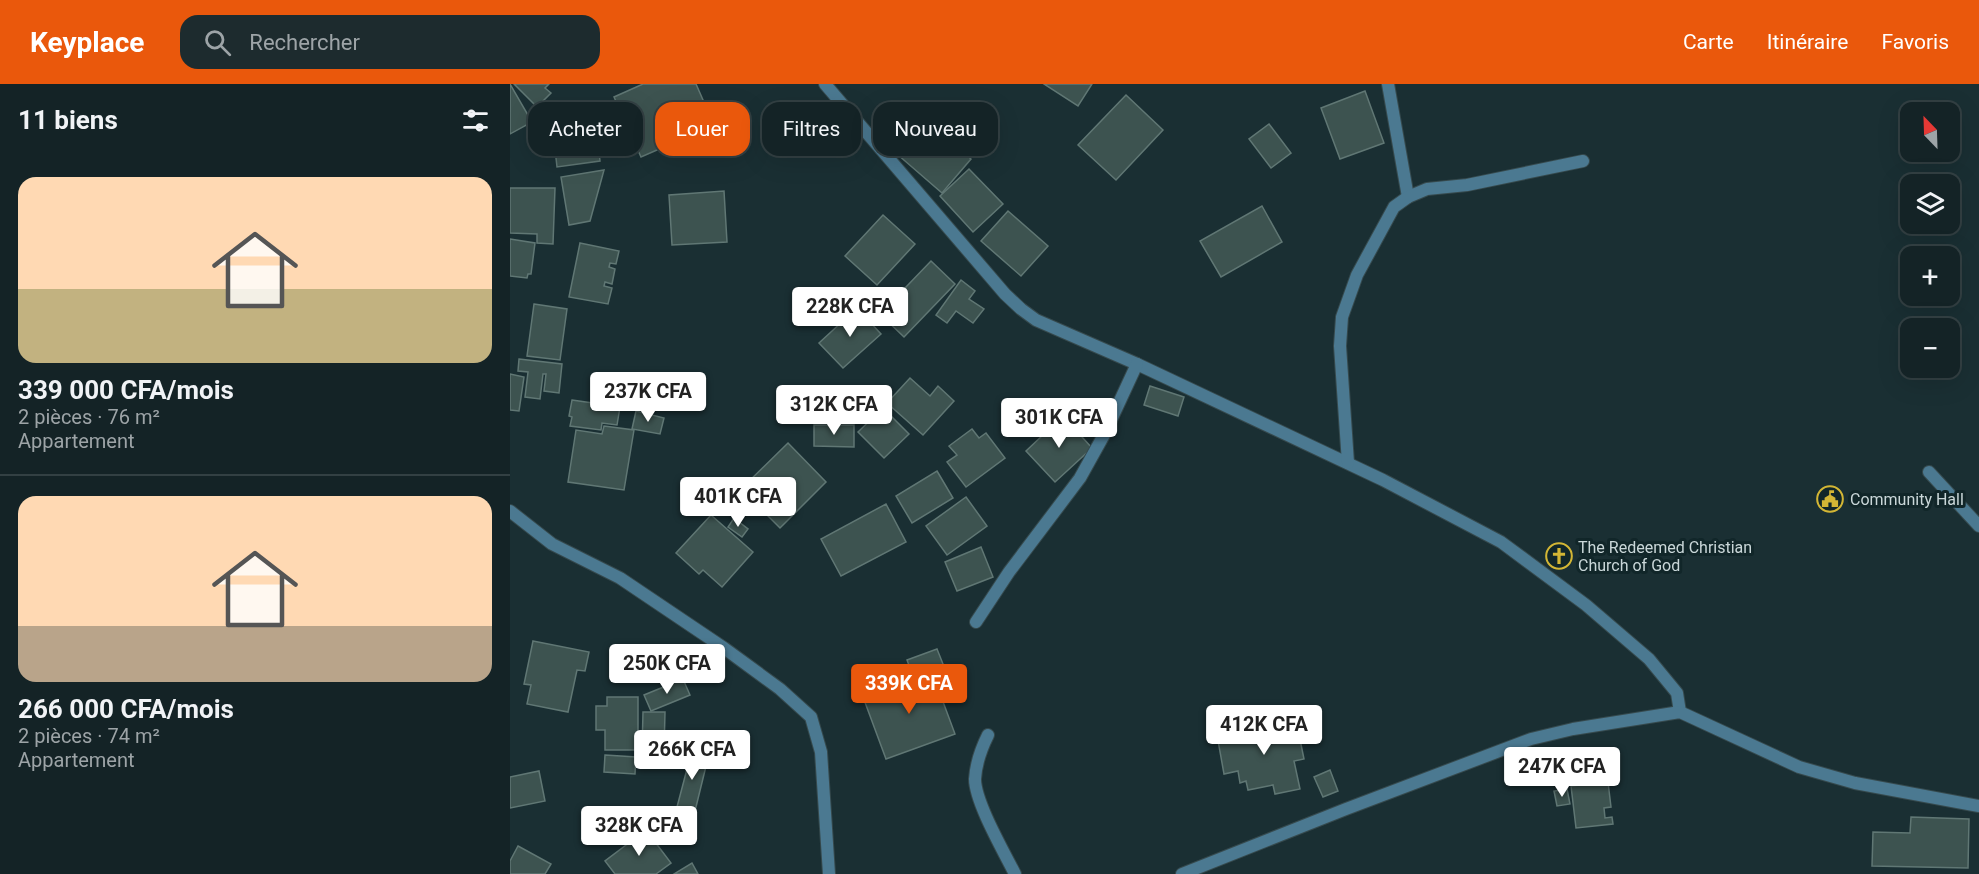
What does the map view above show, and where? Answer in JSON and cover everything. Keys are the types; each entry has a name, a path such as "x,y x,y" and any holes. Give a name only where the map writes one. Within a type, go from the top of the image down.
{"street":[{"path":"825,84 997,285 1021,309 1036,320 1137,364 1348,463 1501,542 1578,598 1649,659 1677,693 1680,711"},
{"path":"1388,84 1408,197"},
{"path":"1348,463 1340,346 1342,317 1357,275 1394,207 1408,197 1427,189 1467,185 1583,161"},
{"path":"976,622 1009,572 1080,478 1105,433 1137,364"},
{"path":"1929,472 1979,526"},
{"path":"510,511 552,544 620,578 724,648 780,689 811,717 821,752 829,874"},
{"path":"1182,874 1531,739 1573,729 1680,711 1799,768 1855,783 1979,806"},
{"path":"988,735 979,756 975,782 983,807 1015,874"}],"building":[{"path":"510,84 528,115 528,124 510,134"},
{"path":"514,84 549,84 545,88 551,93 542,102 532,102"},
{"path":"643,84 696,84 704,102 655,102 655,151 641,157 643,156 643,102 616,102 614,97"},
{"path":"1044,84 1092,84 1078,106"},
{"path":"1365,91 1384,143 1340,159 1321,108"},
{"path":"1126,95 1163,130 1116,180 1078,145"},
{"path":"1269,124 1291,153 1271,168 1249,139"},
{"path":"556,156 599,156 600,161 557,167"},
{"path":"899,156 967,156 971,159 942,193"},
{"path":"969,169 1003,204 973,232 940,196"},
{"path":"604,170 590,221 569,225 561,177"},
{"path":"510,188 555,188 553,244 537,243 537,234 510,233"},
{"path":"724,191 727,242 672,245 669,195"},
{"path":"1262,206 1282,242 1221,277 1200,241"},
{"path":"1008,211 1048,246 1021,276 981,241"},
{"path":"883,215 915,244 877,285 845,256"},
{"path":"510,239 535,243 531,274 528,274 527,278 510,276"},
{"path":"580,243 619,251 616,264 610,263 609,267 615,269 612,284 605,282 604,286 612,288 608,304 569,297"},
{"path":"931,261 955,284 904,337 880,314"},
{"path":"961,280 975,291 969,299 984,309 973,323 956,311 947,323 936,315"},
{"path":"534,304 567,309 560,360 527,356"},
{"path":"857,308 881,334 843,368 819,343"},
{"path":"519,359 562,364 559,393 544,391 546,374 543,374 540,399 525,397 528,372 518,371"},
{"path":"510,374 524,377 519,411 510,410"},
{"path":"910,378 930,396 938,386 954,401 923,435 887,403"},
{"path":"1150,386 1184,397 1178,416 1144,405"},
{"path":"572,400 620,407 617,425 602,423 601,430 570,426"},
{"path":"883,408 909,434 884,458 858,432"},
{"path":"636,411 664,418 660,434 632,429"},
{"path":"1063,416 1092,448 1055,482 1026,451"},
{"path":"814,425 854,425 854,447 814,446"},
{"path":"604,426 634,430 624,490 568,482 576,430 602,434"},
{"path":"972,429 979,438 986,433 1005,458 966,487 947,462 957,455 949,446"},
{"path":"788,443 826,482 780,528 741,489"},
{"path":"937,471 953,498 912,523 896,496"},
{"path":"966,497 987,526 947,555 926,526"},
{"path":"886,504 906,542 841,576 821,539"},
{"path":"711,515 753,552 722,587 703,570 699,574 676,553"},
{"path":"734,518 748,529 742,537 728,527"},
{"path":"981,547 993,577 957,591 945,562"},
{"path":"533,641 589,652 585,671 577,670 568,712 527,704 531,685 524,684"},
{"path":"937,649 945,669 936,673 933,666 913,676 907,660"},
{"path":"932,672 955,734 886,759 863,697"},
{"path":"683,679 690,695 651,711 644,695"},
{"path":"607,697 638,697 638,750 605,750 605,730 596,730 596,706 607,706"},
{"path":"643,712 665,712 664,752 642,751"},
{"path":"1296,720 1304,759 1294,761 1300,789 1275,794 1273,785 1248,790 1246,781 1240,783 1238,771 1224,774 1217,735"},
{"path":"686,752 708,758 695,811 677,807 687,769 682,768"},
{"path":"605,755 636,757 635,774 604,772"},
{"path":"1330,770 1338,791 1323,797 1314,777"},
{"path":"539,771 545,801 510,808 510,777"},
{"path":"1608,782 1611,807 1604,808 1605,818 1612,817 1613,824 1576,828 1571,786"},
{"path":"1567,789 1570,804 1557,806 1554,791"},
{"path":"1911,817 1969,819 1968,868 1872,866 1873,832 1910,833"},
{"path":"646,830 671,863 656,874 615,874 605,861"},
{"path":"518,846 551,864 545,874 510,874 510,861"},
{"path":"692,863 698,874 674,874"}],"place":[{"name":"Community Hall","path":"1830,499"},
{"name":"The Redeemed Christian Church of God","path":"1559,556"}]}
